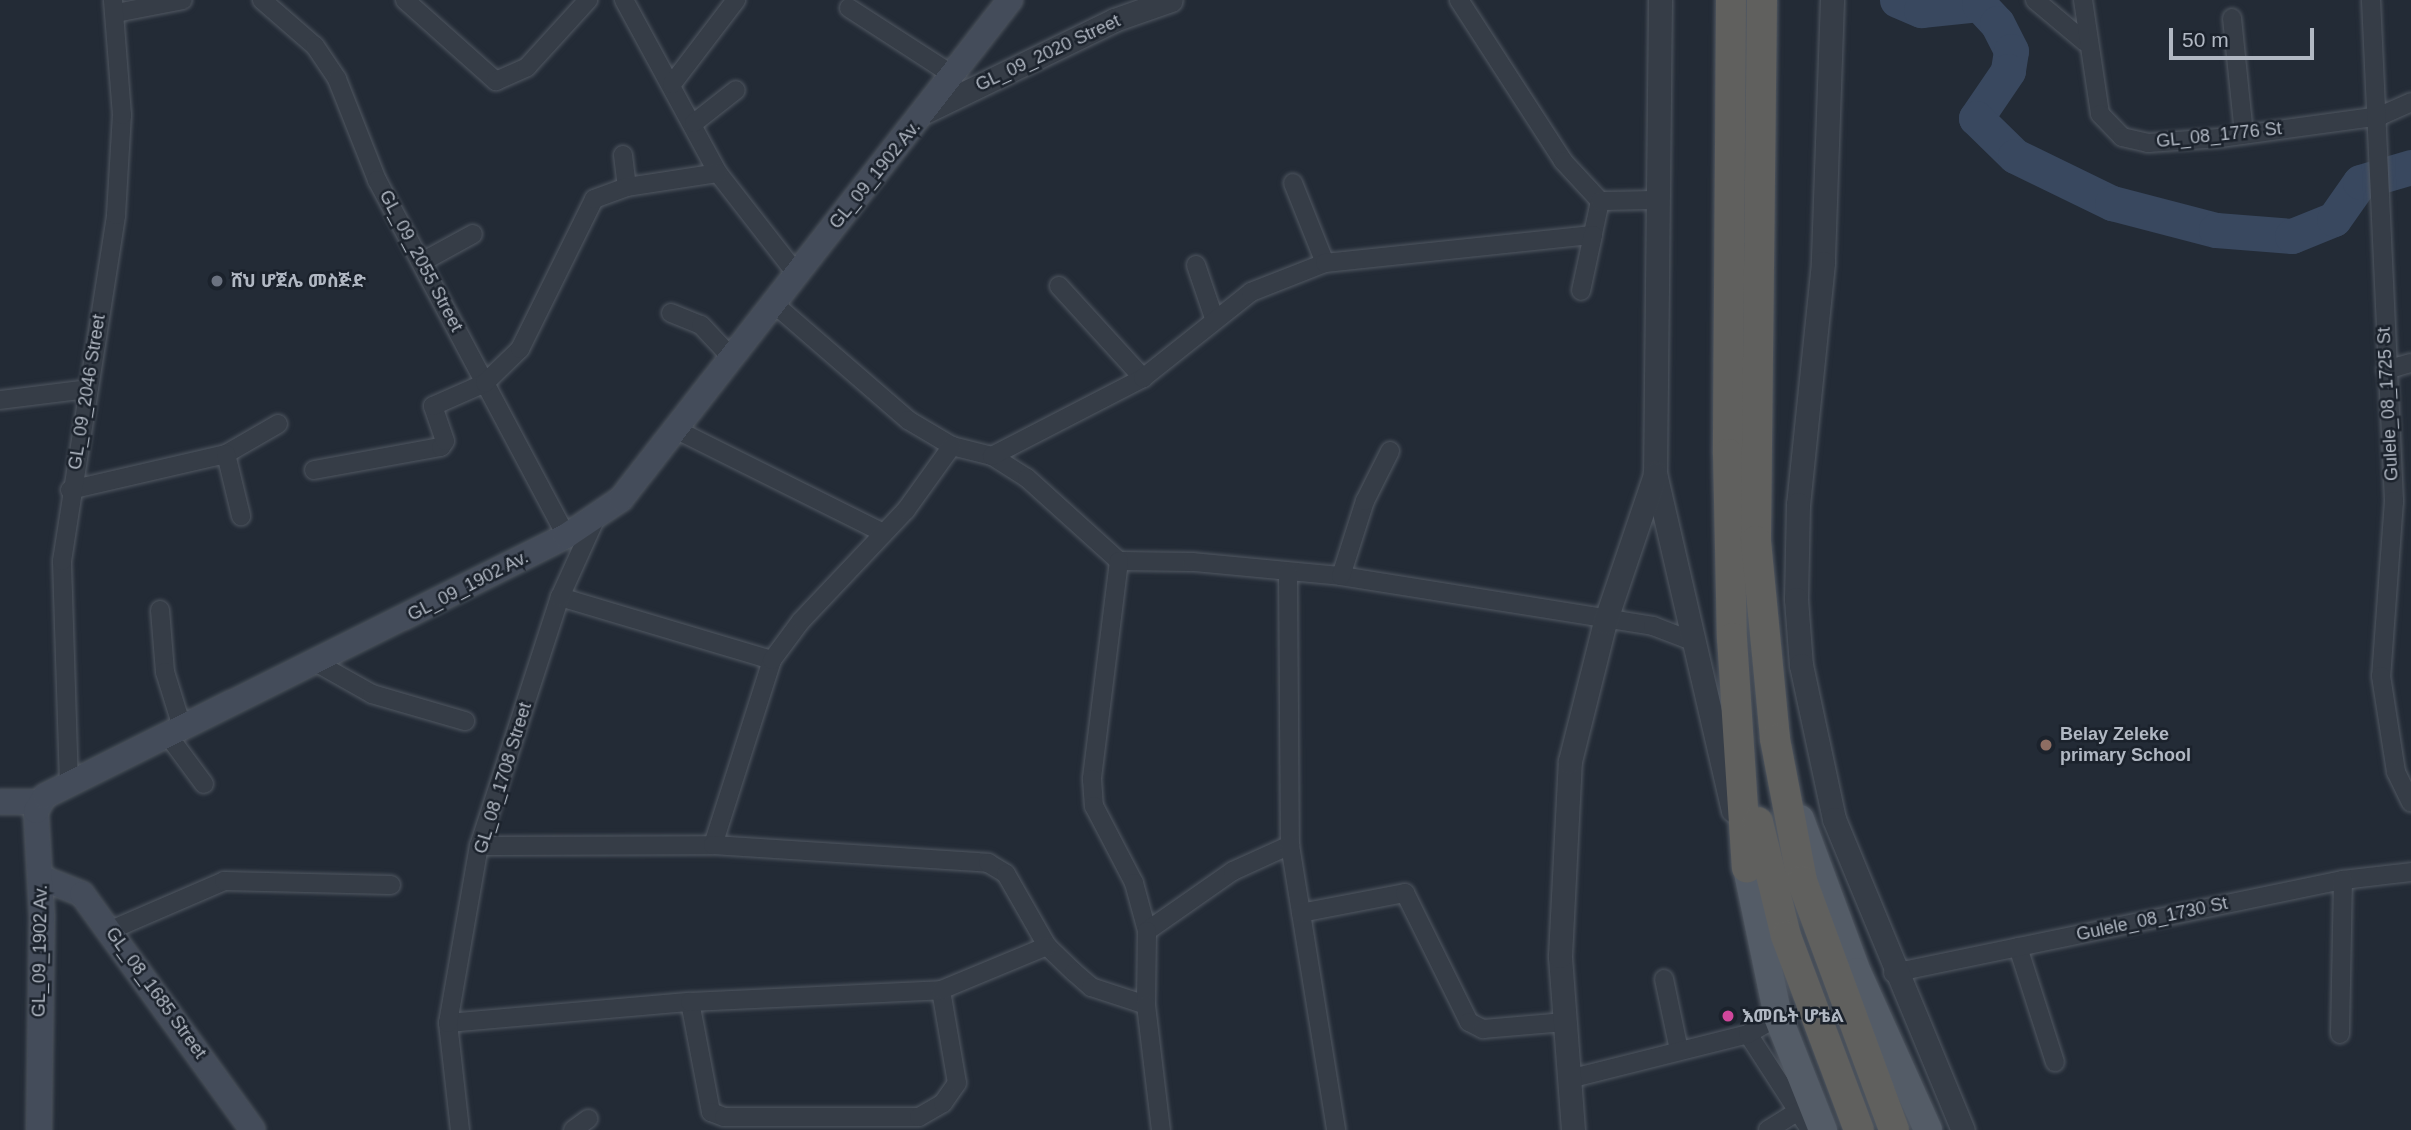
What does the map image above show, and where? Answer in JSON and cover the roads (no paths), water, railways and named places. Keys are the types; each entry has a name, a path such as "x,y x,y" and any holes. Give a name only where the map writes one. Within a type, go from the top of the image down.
{"highway":[{"path":"1731,0 1728,290 1732,638 1747,868"},
{"path":"1762,0 1756,541 1775,739 1802,881 1894,1130"},
{"path":"1741,754 1786,936 1859,1130"}],"main road":[{"name":"GL_09_1902 Av.","path":"39,1130 42,878 36,811 40,802 566,536 595,520 621,499 795,272 927,111 1010,0"},
{"path":"1775,739 1857,972 1927,1130"},
{"path":"5,809 40,802"},
{"path":"1747,868 1778,1017 1823,1130"},
{"name":"GL_08_1685 Street","path":"42,878 82,894 111,930 253,1130"}],"street":[{"path":"115,6 183,0"},
{"name":"GL_09_2055 Street","path":"262,0 315,46 337,79 377,180 566,536"},
{"path":"405,0 496,81 527,67 588,0"},
{"path":"624,0 694,123 718,173 795,272"},
{"path":"672,84 736,0"},
{"name":"GL_09_2020 Street","path":"927,111 1114,20 1171,0"},
{"path":"1458,0 1563,161 1600,201 1658,200"},
{"path":"1660,0 1655,473 1747,868"},
{"path":"1832,0 1823,263 1798,504 1796,599 1818,762 1893,973 1963,1130"},
{"path":"2035,0 2085,42"},
{"name":"GL_08_1776 St","path":"2083,0 2085,42 2100,114 2122,137 2148,144 2244,134 2380,116 2411,102"},
{"name":"Gulele_08_1725 St","path":"2375,2 2380,116 2377,144 2378,215 2386,370 2402,501 2381,676 2396,772 2411,803"},
{"name":"GL_09_2046 Street","path":"69,785 61,644 71,490 116,215 122,115 115,6"},
{"path":"849,8 954,76"},
{"path":"2232,18 2244,134"},
{"path":"694,123 736,90"},
{"path":"623,155 627,187"},
{"path":"314,470 441,447 445,441 433,406 485,383 520,349 538,321 586,209 607,192 718,173"},
{"path":"1293,183 1325,263"},
{"path":"1581,292 1600,201"},
{"path":"422,262 473,234"},
{"path":"992,456 1143,378 1214,318 1271,282 1325,263 1593,234"},
{"path":"1196,265 1214,318"},
{"path":"1059,286 1143,378"},
{"path":"772,302 864,385 952,446 992,456 1027,478 1119,561 1341,576 1605,622 1653,626 1695,642"},
{"path":"671,313 701,325 730,356"},
{"path":"2386,370 2411,363"},
{"path":"0,400 89,389"},
{"path":"71,490 226,454 278,424"},
{"path":"675,429 884,533"},
{"path":"713,845 772,660 801,621 931,480 952,446"},
{"path":"1341,576 1365,501 1390,451"},
{"path":"226,454 241,516"},
{"path":"1573,1130 1560,956 1570,761 1605,622 1655,473"},
{"name":"GL_08_1708 Street","path":"460,1130 448,1023 479,846 560,597 595,520"},
{"path":"1119,561 1092,779 1094,806 1134,883 1147,931 1146,1005 1161,1130"},
{"path":"1288,572 1290,845 1336,1130"},
{"path":"560,597 772,660"},
{"path":"160,610 165,673 177,734 204,784"},
{"path":"317,663 372,694 465,721"},
{"path":"479,846 713,845 996,866 1047,946 1091,987 1146,1005"},
{"path":"1147,931 1233,871 1290,845"},
{"name":"Gulele_08_1730 St","path":"1893,973 2343,880 2411,872"},
{"path":"2340,1034 2343,880"},
{"path":"111,930 224,881 391,885"},
{"path":"1301,913 1405,893 1469,1023 1483,1029 1565,1022"},
{"path":"448,1023 690,1002 941,990 1047,946"},
{"path":"2018,947 2055,1062"},
{"path":"1664,979 1679,1050"},
{"path":"690,1002 711,1112 724,1117 919,1117 943,1102 957,1083 941,990"},
{"path":"1569,1079 1748,1034 1778,1017"},
{"path":"1748,1034 1810,1130"},
{"path":"1768,1130 1797,1112"},
{"path":"573,1130 588,1119"}],"waterway":[{"path":"1897,0 1921,10 1979,4 1997,23 2011,51 2008,71 1976,118 2015,156 2112,203 2216,230 2292,236 2334,219 2360,182 2411,167"}],"place":[{"name":"ሸህ ሆጀሌ መስጅድ","path":"217,281"},
{"name":"Belay Zeleke primary School","path":"2046,745"},
{"name":"እመቤት ሆቴል","path":"1728,1016"}]}
